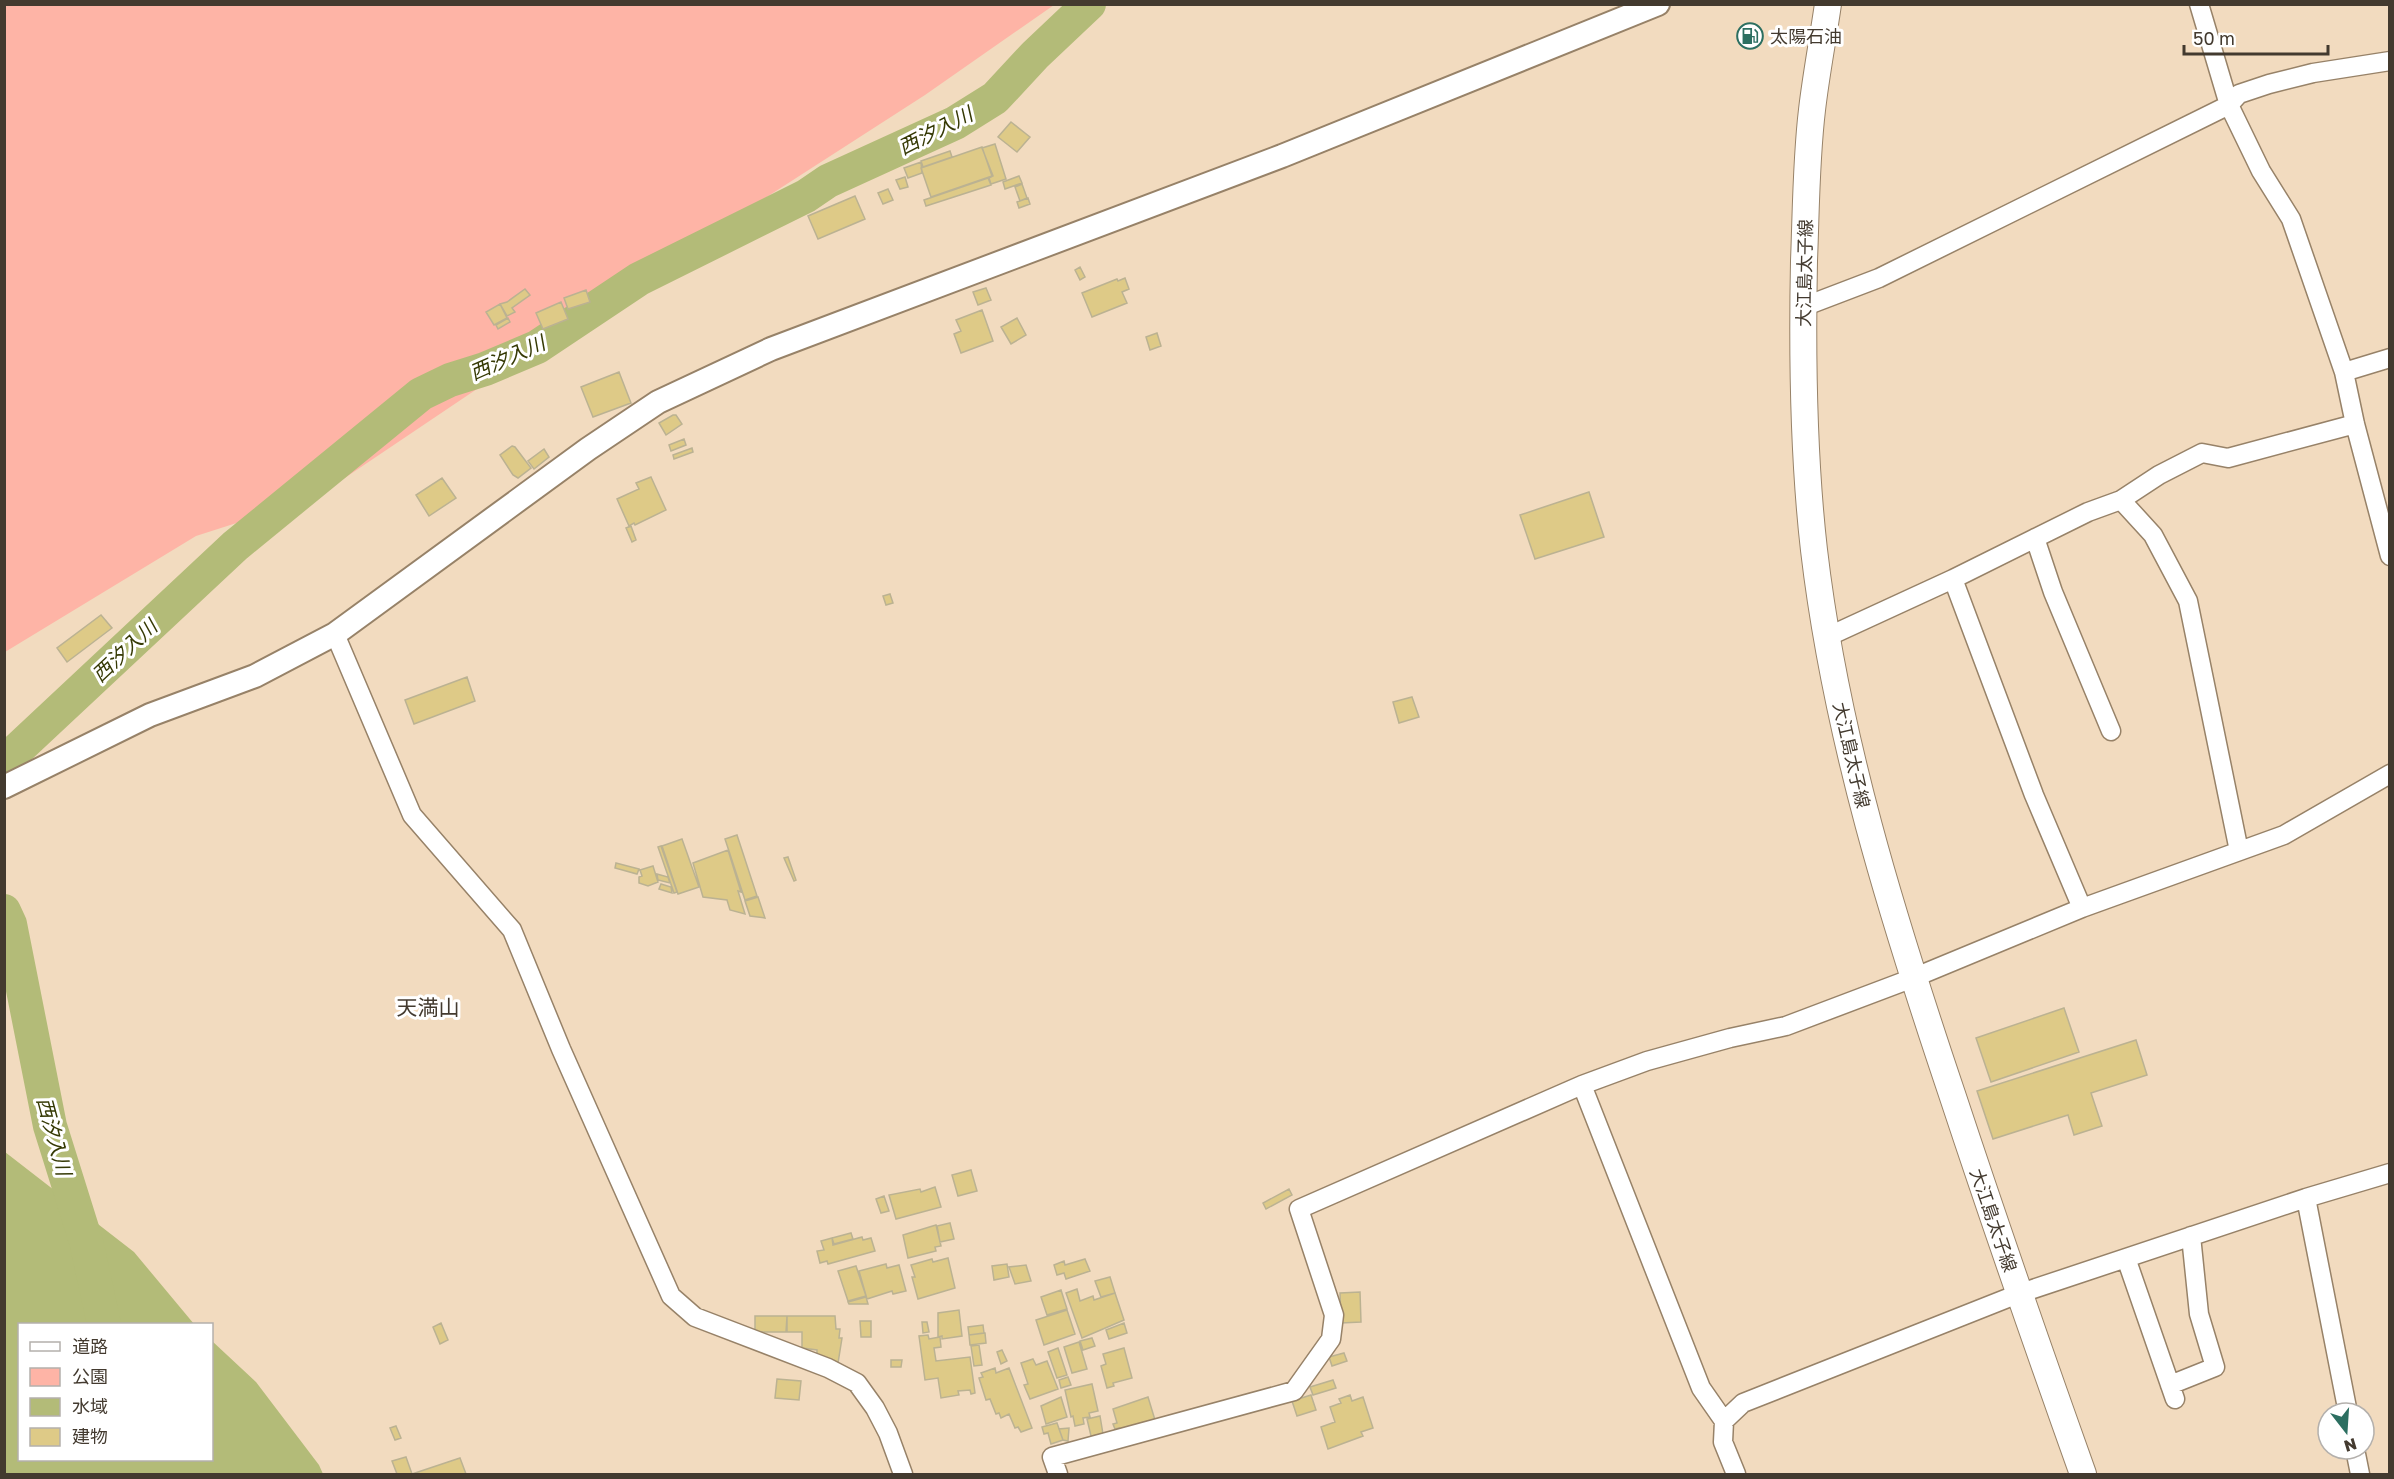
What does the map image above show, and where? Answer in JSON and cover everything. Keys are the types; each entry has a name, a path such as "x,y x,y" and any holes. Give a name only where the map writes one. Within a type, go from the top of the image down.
{"main road":[{"name":"大江島太子線","path":"1828,4 1812,110 1806,201 1802,389 1814,549 1827,637 1851,759 1879,870 2019,1293 2083,1474"}],"street":[{"path":"4,787 150,715 255,676 335,634 588,449 658,402 771,350 1282,156 1658,4"},
{"path":"2199,4 2229,105 2261,171 2291,219 2344,372 2355,424 2390,556"},
{"path":"1803,308 1879,278 2229,105 2239,94 2313,73 2390,61"},
{"path":"2344,372 2390,358"},
{"path":"1827,637 1953,579 2088,512 2121,500 2202,453 2228,458 2355,424"},
{"path":"2121,500 2153,534 2188,601 2239,851"},
{"path":"2035,538 2053,592 2112,731"},
{"path":"1953,579 2030,785 2082,908"},
{"path":"335,634 412,815 512,930 561,1049 671,1296 695,1317 828,1368 857,1383 875,1408 888,1433 903,1474"},
{"path":"1058,1474 1052,1457 1294,1391 1332,1339 1334,1315 1299,1209 1582,1085 1657,1058 1730,1038 1786,1026 1913,978 2082,908 2284,835 2390,774"},
{"path":"1582,1085 1701,1388 1724,1420 1723,1442 1736,1474"},
{"path":"1724,1420 1743,1403 2019,1293 2306,1198 2390,1173"},
{"path":"2306,1198 2346,1401"},
{"path":"2127,1258 2173,1392 2215,1367 2199,1314 2191,1236"}],"green space":[{"path":"5,5 1054,5 925,95 658,267 315,498 196,536 5,652"}],"water":[{"path":"5,1152 134,1252 193,1323 18,1323 18,1461 213,1461 213,1342 256,1382 319,1465 323,1474 5,1474"}],"building":[{"path":"1011,122 1030,137 1017,152 998,137"},
{"path":"995,144 1006,179 991,184 989,178 993,176 982,148"},
{"path":"982,147 992,176 931,197 921,168"},
{"path":"950,151 952,157 923,167 921,161"},
{"path":"921,162 922,173 908,178 904,168"},
{"path":"1019,176 1022,183 1005,189 1003,182"},
{"path":"905,177 908,187 900,189 896,180"},
{"path":"988,178 991,185 926,206 924,200"},
{"path":"1022,184 1027,198 1020,201 1015,187"},
{"path":"888,189 893,200 883,204 878,193"},
{"path":"855,196 865,219 818,239 808,216"},
{"path":"1028,198 1030,204 1019,208 1017,202"},
{"path":"1080,267 1085,277 1080,280 1075,270"},
{"path":"1125,278 1129,289 1122,292 1127,303 1092,317 1082,293"},
{"path":"986,288 991,300 978,305 973,292"},
{"path":"525,289 530,295 512,308 515,312 507,316 500,304 507,302"},
{"path":"586,290 590,302 568,309 564,298"},
{"path":"561,302 568,319 543,329 536,313"},
{"path":"500,304 507,318 494,325 486,312"},
{"path":"982,310 993,341 961,353 954,334 961,331 956,320"},
{"path":"508,318 510,322 498,329 496,325"},
{"path":"1017,318 1026,335 1011,344 1001,327"},
{"path":"1157,333 1161,346 1150,350 1146,337"},
{"path":"619,372 631,403 593,417 581,387"},
{"path":"676,415 682,424 666,435 659,423"},
{"path":"684,439 686,445 671,451 669,445"},
{"path":"512,446 531,468 518,478 513,475 500,455"},
{"path":"692,448 693,452 674,459 673,455"},
{"path":"544,449 549,457 534,469 528,461"},
{"path":"651,477 666,510 629,526 617,499 639,489 636,483"},
{"path":"442,478 456,498 429,516 416,495"},
{"path":"1589,492 1604,537 1535,559 1520,515"},
{"path":"631,526 636,540 632,542 626,528"},
{"path":"890,594 893,603 886,605 883,596"},
{"path":"101,615 112,628 67,662 57,648"},
{"path":"467,677 475,701 414,724 405,700"},
{"path":"1412,697 1419,717 1399,723 1393,702"},
{"path":"737,835 757,896 745,900 725,839"},
{"path":"682,839 699,887 678,894 662,846"},
{"path":"661,846 677,892 674,893 658,847"},
{"path":"728,850 745,914 730,910 727,900 703,897 693,863"},
{"path":"788,857 796,880 794,881 784,858"},
{"path":"616,863 639,869 637,874 615,868"},
{"path":"653,866 658,882 648,886 639,883 639,877 642,876 640,870"},
{"path":"657,874 668,877 670,883 658,880"},
{"path":"661,884 671,887 672,893 659,889"},
{"path":"758,897 765,918 750,916 745,901"},
{"path":"2064,1008 2079,1052 1991,1082 1976,1038"},
{"path":"2136,1040 2147,1075 2091,1093 2102,1126 2074,1135 2068,1115 1993,1139 1977,1091"},
{"path":"971,1170 977,1191 958,1196 952,1175"},
{"path":"935,1187 941,1207 896,1219 889,1195 920,1189 921,1192"},
{"path":"1289,1189 1292,1195 1266,1209 1263,1203"},
{"path":"884,1196 889,1211 881,1213 876,1199"},
{"path":"950,1223 954,1239 940,1242 937,1226"},
{"path":"936,1225 941,1246 935,1247 936,1251 908,1258 903,1235"},
{"path":"851,1233 853,1239 834,1244 832,1238"},
{"path":"862,1237 863,1240 871,1238 875,1251 828,1264 827,1261 820,1263 817,1251 824,1250 821,1241 832,1238 833,1245"},
{"path":"948,1258 955,1288 918,1299 911,1265 932,1259 933,1262"},
{"path":"1085,1259 1090,1271 1066,1279 1064,1273 1057,1275 1054,1265 1064,1261 1065,1265"},
{"path":"886,1264 887,1268 899,1265 906,1291 893,1294 892,1291 867,1299 859,1271"},
{"path":"1007,1264 1009,1277 994,1280 992,1266"},
{"path":"1026,1265 1031,1281 1015,1284 1009,1267"},
{"path":"856,1266 866,1296 848,1301 838,1271"},
{"path":"1110,1277 1115,1293 1101,1297 1095,1281"},
{"path":"1077,1289 1080,1301 1093,1296 1094,1300 1115,1293 1124,1320 1082,1338 1066,1293"},
{"path":"1061,1290 1067,1309 1047,1315 1041,1297"},
{"path":"1360,1292 1361,1322 1341,1323 1340,1293"},
{"path":"866,1297 868,1304 849,1304 848,1302"},
{"path":"959,1310 962,1336 942,1339 942,1336 938,1337 938,1313"},
{"path":"1067,1310 1075,1334 1044,1345 1036,1320"},
{"path":"755,1316 787,1316 786,1332 755,1332"},
{"path":"787,1316 835,1316 836,1329 840,1329 839,1338 842,1338 838,1363 817,1357 817,1350 802,1348 802,1332 787,1332"},
{"path":"860,1321 871,1321 871,1337 861,1337"},
{"path":"922,1322 927,1322 929,1332 923,1333"},
{"path":"441,1323 448,1340 440,1344 433,1327"},
{"path":"1124,1323 1127,1333 1109,1339 1106,1330"},
{"path":"983,1325 984,1333 969,1335 968,1327"},
{"path":"985,1333 986,1343 970,1345 969,1335"},
{"path":"928,1335 929,1339 940,1337 941,1347 934,1348 936,1361 970,1357 975,1393 971,1394 970,1390 958,1391 959,1395 941,1398 938,1378 925,1380 919,1336"},
{"path":"1092,1338 1095,1346 1083,1350 1080,1341"},
{"path":"1079,1342 1087,1369 1072,1373 1064,1347"},
{"path":"979,1345 982,1365 974,1366 971,1346"},
{"path":"1058,1348 1067,1375 1057,1378 1048,1352"},
{"path":"1124,1348 1132,1378 1113,1383 1114,1386 1107,1388 1101,1366 1106,1364 1103,1354"},
{"path":"1002,1350 1007,1361 1001,1364 997,1352"},
{"path":"1344,1353 1347,1361 1332,1366 1329,1357"},
{"path":"1033,1359 1036,1365 1047,1361 1058,1389 1030,1399 1024,1385 1028,1384 1021,1363"},
{"path":"891,1360 902,1360 901,1367 891,1367"},
{"path":"995,1368 996,1373 1009,1368 1032,1428 1021,1432 1018,1427 1015,1428 1009,1414 1001,1418 999,1413 996,1414 990,1399 986,1400 979,1378 983,1377 981,1373"},
{"path":"1068,1377 1071,1385 1061,1388 1059,1380"},
{"path":"777,1379 801,1381 799,1400 775,1398"},
{"path":"1333,1380 1336,1388 1313,1395 1310,1387"},
{"path":"1092,1384 1098,1411 1089,1413 1090,1417 1083,1418 1084,1424 1075,1426 1065,1390"},
{"path":"1311,1395 1316,1410 1297,1416 1292,1401"},
{"path":"1350,1395 1352,1401 1363,1397 1373,1428 1361,1432 1363,1436 1328,1449 1321,1427 1335,1422 1330,1407 1341,1403 1339,1399"},
{"path":"1061,1397 1067,1417 1046,1424 1041,1406"},
{"path":"1148,1397 1155,1420 1119,1431 1119,1428 1115,1429 1113,1424 1117,1423 1113,1409"},
{"path":"1100,1416 1103,1434 1091,1436 1087,1419"},
{"path":"1057,1423 1063,1440 1051,1444 1048,1433 1044,1434 1042,1427"},
{"path":"396,1426 401,1438 395,1440 390,1428"},
{"path":"1069,1428 1068,1441 1063,1440 1059,1429"},
{"path":"406,1457 412,1474 397,1474 392,1461"},
{"path":"460,1458 466,1474 412,1474"}],"waterway":[{"name":"西汐入川","path":"4,762 235,546 421,394 450,380 485,369 537,347 639,279 806,196 828,181 955,123 995,98 1035,55 1089,4"},
{"name":"西汐入川","path":"4,911 10,924 50,1126 86,1241 104,1323"}],"place":[{"name":"太陽石油","path":"1750,36"}],"district":[{"name":"天満山","path":"428,1007"}]}
